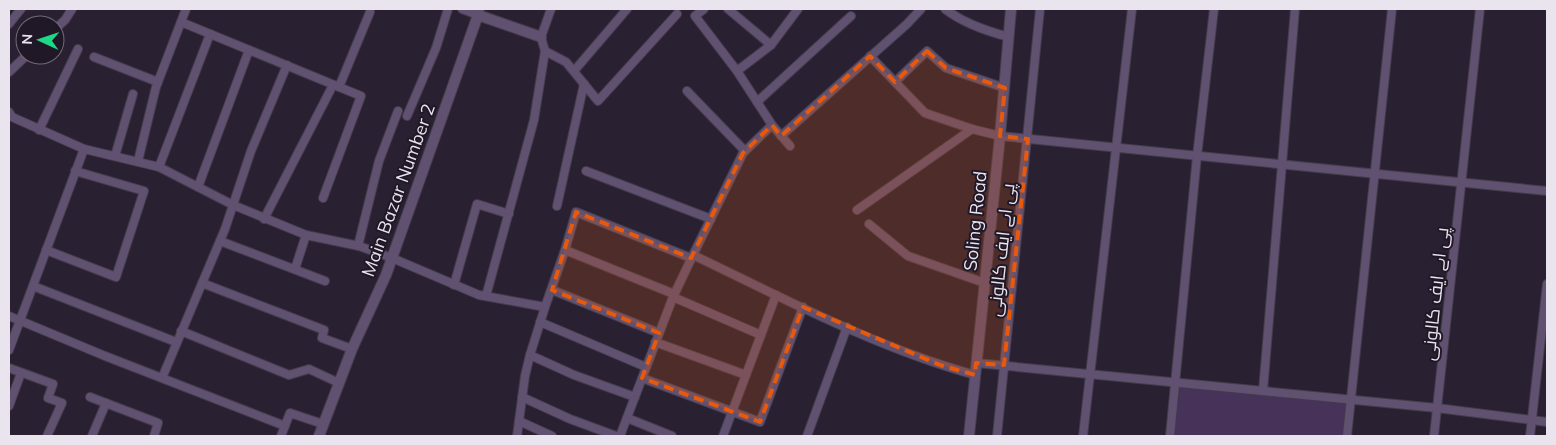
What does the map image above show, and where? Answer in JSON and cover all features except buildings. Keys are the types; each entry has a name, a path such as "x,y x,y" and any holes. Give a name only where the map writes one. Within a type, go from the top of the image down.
{"street":[{"path":"9,24 21,9"},
{"path":"138,162 158,82 186,9"},
{"path":"407,116 436,48 448,9"},
{"path":"462,9 479,12 541,37"},
{"path":"486,296 534,120 545,51 541,37 551,9"},
{"path":"574,71 627,9"},
{"path":"704,9 695,16 737,71 772,125 790,146"},
{"path":"728,9 771,45"},
{"path":"737,71 771,45 798,9"},
{"path":"781,136 922,9"},
{"path":"945,9 954,17 989,32 1009,37"},
{"name":"Soling Road","path":"969,436 1005,88 1011,9"},
{"name":"پی اے ایف کالونی","path":"997,436 1040,9"},
{"path":"1083,436 1132,9"},
{"path":"1170,436 1197,156 1214,9"},
{"path":"1263,391 1295,9"},
{"path":"1347,436 1392,9"},
{"name":"پی اے ایف کالونی","path":"1434,436 1480,9"},
{"path":"264,219 336,86 370,12"},
{"name":"Main Bazar Number 2","path":"320,436 352,349 386,275 479,12"},
{"path":"545,51 566,62 598,101 676,14"},
{"path":"757,102 851,16"},
{"path":"181,22 361,96 323,198"},
{"path":"159,167 210,34"},
{"path":"39,130 78,49"},
{"path":"198,187 249,50"},
{"path":"895,82 927,51 946,68 1005,88"},
{"path":"870,56 925,113 972,129 1000,136 1547,191"},
{"path":"94,57 158,82"},
{"path":"162,378 220,241 251,151 287,65"},
{"path":"557,206 584,84"},
{"path":"687,91 745,151"},
{"path":"114,156 133,94"},
{"path":"358,246 379,161 398,111"},
{"path":"9,112 12,117 84,149 159,167 233,205 306,235 358,246 392,258 479,295 545,306"},
{"path":"522,396 570,419 618,436 627,418 673,295 710,219 745,151 772,125"},
{"path":"857,210 972,129"},
{"path":"9,350 84,149"},
{"path":"46,250 116,277 144,191 75,171"},
{"path":"586,171 710,219"},
{"path":"454,284 477,204 509,214"},
{"path":"517,436 530,355 576,212 692,256 803,308 940,366 975,375"},
{"path":"869,224 908,256 985,283"},
{"path":"295,270 306,235"},
{"path":"220,241 325,281"},
{"path":"565,250 673,295 761,336"},
{"path":"202,283 324,330 322,338 352,349"},
{"path":"1530,436 1547,284"},
{"path":"33,286 176,342"},
{"path":"552,290 659,333"},
{"path":"723,436 776,295"},
{"path":"642,378 760,422 803,308"},
{"path":"9,316 19,322 285,426"},
{"path":"540,322 646,366"},
{"path":"807,436 847,327"},
{"path":"181,331 290,375 310,369 339,383"},
{"path":"656,342 746,375"},
{"path":"530,355 574,375 634,397"},
{"path":"976,363 1438,408 1547,422"},
{"path":"9,368 53,384 48,398 62,403 47,436"},
{"path":"9,406 21,373"},
{"path":"90,397 158,423 154,436"},
{"path":"92,436 106,403"},
{"path":"281,436 290,413 323,424"},
{"path":"627,418 672,436"},
{"path":"519,421 552,436"}],"highlighted area":[{"path":"927,51 946,68 1005,88 1000,136 1028,139 1004,365 976,363 975,375 940,365 803,307 760,422 642,378 659,333 552,290 576,212 691,258 743,153 772,125 781,136 870,56 895,82"}],"shaded area":[{"path":"1177,382 1351,400 1347,436 1172,436"}]}
